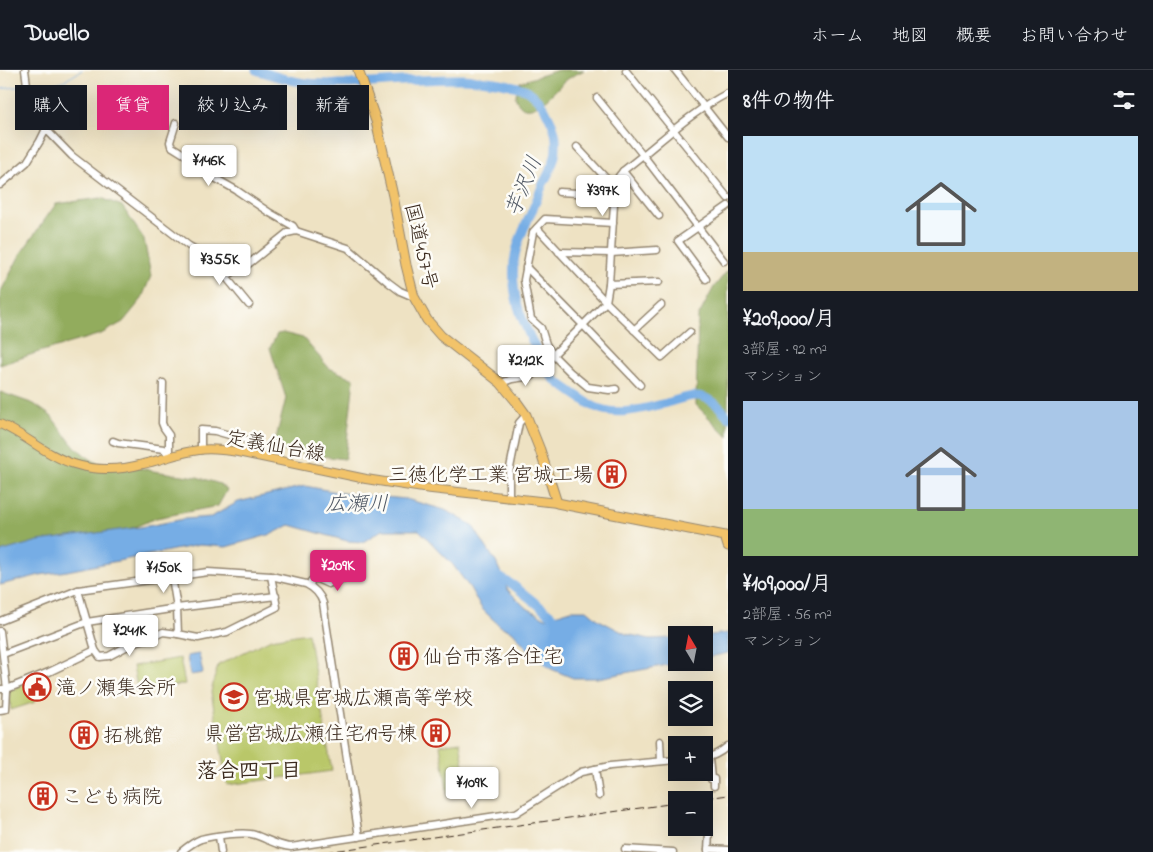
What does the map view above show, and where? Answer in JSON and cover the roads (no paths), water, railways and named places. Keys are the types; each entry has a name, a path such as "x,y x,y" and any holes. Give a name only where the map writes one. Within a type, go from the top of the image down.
{"highway":[{"name":"国道457号","path":"358,70 376,121 414,297 427,320 441,336 501,383 516,400 526,415 540,450 557,503"},
{"path":"557,503 726,536 728,546"}],"main road":[{"name":"定義仙台線","path":"0,424 12,429 53,455 74,464 94,468 125,468 169,456 201,450 220,450 423,488 557,503"}],"street":[{"path":"25,70 27,85"},
{"path":"675,70 728,137"},
{"path":"626,71 728,198"},
{"path":"501,383 532,376 606,302 609,284 614,191 619,176 673,130 704,107 728,93"},
{"path":"597,98 724,261"},
{"path":"176,122 170,142 171,146 195,161 204,172 236,190 292,226 296,231"},
{"path":"0,185 27,162 45,130"},
{"path":"48,130 72,156 174,235 189,246 227,267 237,269"},
{"path":"577,147 614,191"},
{"path":"623,171 659,216"},
{"path":"559,192 614,191"},
{"path":"706,278 678,241 728,206"},
{"path":"613,223 545,219 533,232 524,280 531,319 541,328 552,356 588,387 608,390 616,389"},
{"path":"537,228 606,302 662,357 690,332"},
{"path":"249,305 226,277 237,269 246,266 287,233 296,231 348,248 400,291 414,297"},
{"path":"559,252 611,253 657,250"},
{"path":"526,267 640,385"},
{"path":"609,284 659,282"},
{"path":"634,330 661,305"},
{"path":"162,383 162,423 169,435 169,456"},
{"path":"509,498 510,473 518,423 526,415"},
{"path":"201,450 201,430 215,431 247,440"},
{"path":"113,440 118,443 164,449 169,456"},
{"path":"0,621 78,590 208,572 271,576 310,586 321,596 323,602 359,837"},
{"path":"78,590 95,650 100,657 110,656 135,642 163,632 198,638 227,632 277,607 271,576"},
{"path":"310,586 311,581 315,578 328,584 354,576"},
{"path":"172,577 177,608 178,634"},
{"path":"3,654 86,622 177,608 276,596"},
{"path":"0,631 6,709 0,710"},
{"path":"3,689 49,672 95,650"},
{"path":"660,741 661,761"},
{"path":"713,755 728,746"},
{"path":"181,852 201,839 244,833 253,834 283,846 291,847 516,813 581,772 610,766 668,761"},
{"path":"595,769 599,796"},
{"path":"713,779 714,786"},
{"path":"219,836 221,852"},
{"path":"709,836 708,851 728,850"},
{"path":"625,849 673,852"}],"water":[{"path":"305,486 342,493 406,499 445,510 472,525 496,562 508,590 525,607 545,618 571,610 587,610 599,620 626,634 650,639 668,638 668,665 598,678 573,678 551,669 531,653 513,632 500,626 482,609 470,588 453,565 419,530 382,530 363,542 347,541 290,525 272,534 226,547 199,545 40,575 0,585 0,552 38,541 148,526 184,519 211,517 238,502"},
{"path":"728,633 728,653 713,656 713,635"},
{"path":"199,654 203,673 190,675 187,656"}],"waterway":[{"path":"46,85 58,83 82,70"},
{"name":"芋沢川","path":"256,70 306,83 345,84 438,79 484,80 527,90 534,95 551,120 556,135 556,152 552,166 518,243 513,274 515,295 521,315 546,369 558,383 601,409 618,412 636,410 687,397 701,396 714,403 728,417"},
{"path":"0,89 15,87"},
{"name":"広瀬川","path":"493,573 513,585 561,623"}],"railway":[{"path":"713,797 728,795"},
{"path":"326,852 668,804"}],"place":[{"name":"三徳化学工業 宮城工場","path":"612,474"},
{"name":"仙台市落合住宅","path":"404,656"},
{"name":"滝ノ瀬集会所","path":"37,687"},
{"name":"宮城県宮城広瀬高等学校","path":"234,697"},
{"name":"県営宮城広瀬住宅19号棟","path":"436,733"},
{"name":"拓桃館","path":"84,735"},
{"name":"こども病院","path":"43,796"}],"district":[{"name":"落合四丁目","path":"249,770"}]}
